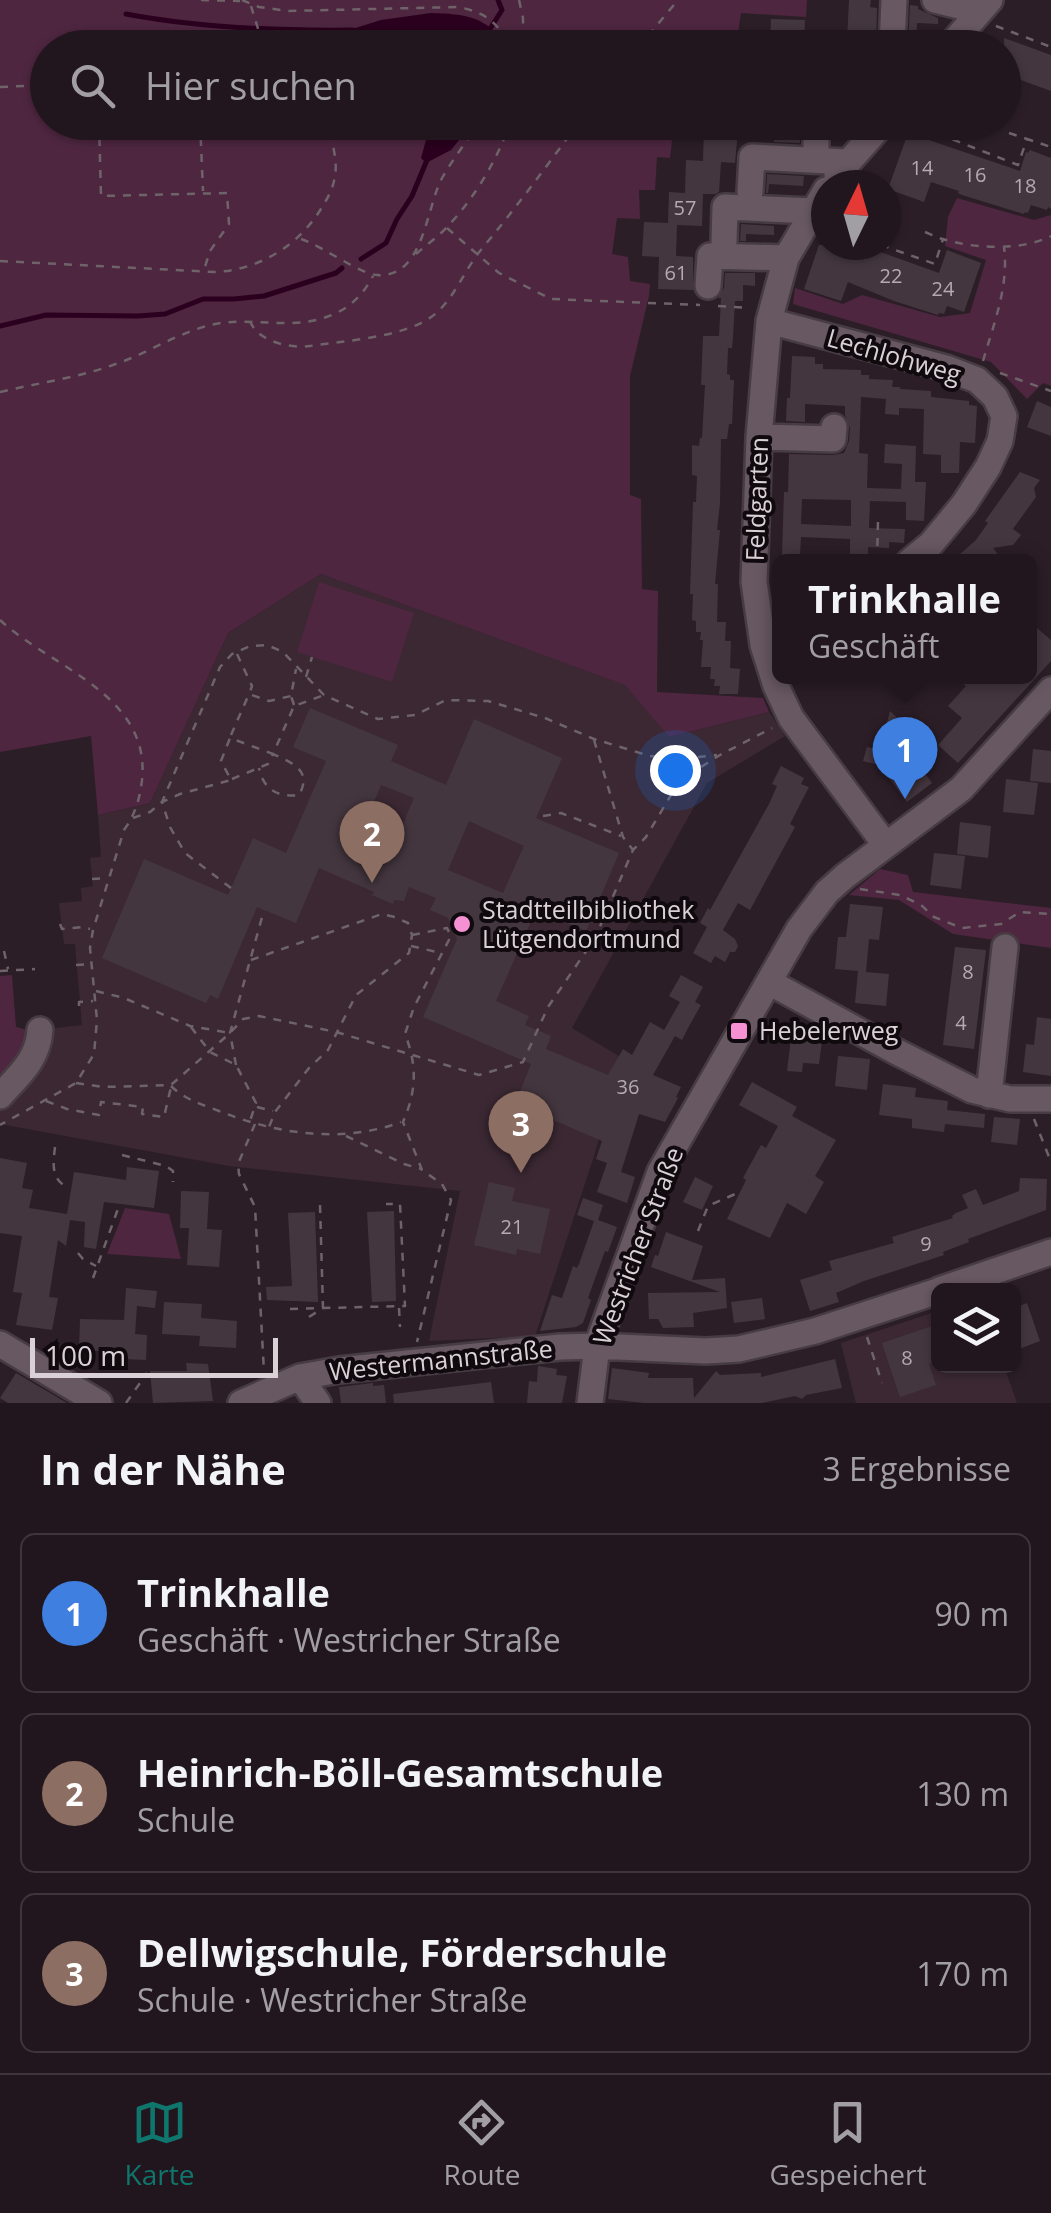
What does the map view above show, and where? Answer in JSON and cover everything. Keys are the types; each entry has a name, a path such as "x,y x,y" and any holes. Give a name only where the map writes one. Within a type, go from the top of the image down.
{"street":[{"path":"893,30 894,0"},
{"path":"935,0 981,10 964,30"},
{"path":"816,140 816,160"},
{"name":"Feldgarten","path":"841,170 867,140"},
{"path":"750,192 752,156 847,162"},
{"path":"724,242 725,207 811,196"},
{"name":"Feldgarten","path":"772,640 754,582 759,437 769,318 786,258 811,215"},
{"path":"707,299 710,256 786,258"},
{"name":"Lechlohweg","path":"769,318 979,374 995,397 1004,416 1000,441 988,467 964,504 919,554"},
{"path":"759,437 833,439 834,427"},
{"name":"Feldgarten","path":"776,684 792,718 885,844"},
{"name":"Westricher Straße","path":"590,1403 597,1346 606,1314 660,1172 812,910 845,876 961,789 1051,690"},
{"path":"988,1096 1005,946"},
{"path":"769,982 972,1090 988,1096 1038,1099"},
{"path":"0,1096 34,1058 40,1030"},
{"name":"Westermannstraße","path":"960,1283 1051,1252"},
{"name":"Westermannstraße","path":"252,1398 312,1374 548,1348 739,1349 863,1316 931,1293"},
{"path":"0,1344 95,1402"},
{"path":"300,1377 318,1403"}],"path":[{"path":"202,0 242,0 270,10 458,7 476,11 501,30"},
{"path":"519,0 524,30"},
{"path":"653,30 678,0"},
{"path":"251,4 258,30"},
{"path":"981,10 1019,30"},
{"path":"1021,31 1051,47"},
{"path":"0,87 30,86"},
{"path":"1021,137 1051,147"},
{"path":"954,140 1018,165 1027,139"},
{"path":"99,140 101,196 227,193 229,224 210,251 204,272"},
{"path":"201,140 203,193"},
{"path":"0,261 204,272 234,270 257,263 299,238 323,205 335,180 331,140"},
{"path":"414,254 440,182 468,140"},
{"path":"299,238 373,276 400,270 446,228 489,169 502,140"},
{"path":"250,321 261,335 300,348 404,330 426,321 443,306 566,140"},
{"path":"446,228 500,273 551,299 707,299 753,308 769,318"},
{"path":"925,232 980,248 1042,241 1051,236"},
{"path":"901,252 935,264 944,239"},
{"path":"1004,246 1004,289 979,374 1051,390"},
{"path":"0,392 113,366 186,332 219,323 287,324 319,320 360,296 373,276"},
{"path":"876,554 878,520"},
{"path":"0,620 29,644 99,688 134,732 142,763 141,789 133,818 124,830 108,878 90,948 97,1020 94,1054 76,1083 0,1125"},
{"path":"231,888 184,853 162,802 220,667 236,652 250,646 267,645 283,652 324,695 378,719 415,715 446,700 488,701 650,756 720,755"},
{"path":"231,780 221,761 252,686 236,652"},
{"path":"305,678 312,657"},
{"path":"133,818 180,794 231,780 268,764 294,706 291,696 296,667"},
{"path":"249,694 269,701 291,696"},
{"path":"294,706 324,695"},
{"path":"45,1100 67,1109 99,1114 101,1102 143,1106 142,1114 164,1117 171,1085 243,1019 260,1016 336,1032 478,1075 523,1062 548,1007 595,938 633,850 646,837 674,790 690,774 720,755 792,718"},
{"path":"230,738 294,764 305,785 299,795 286,797 267,788 259,768"},
{"path":"594,739 622,837 633,850"},
{"path":"542,816 561,813 622,837"},
{"path":"92,879 108,878"},
{"path":"855,885 862,891 900,895 921,905 934,918 962,928 1001,924 1020,912 1051,914"},
{"path":"252,1398 255,1207 238,1164 255,1106 236,1065 230,1033 264,910"},
{"path":"251,960 382,914 408,924 412,935 409,953 356,995 328,1050 275,1112 270,1127"},
{"path":"60,924 62,929 93,930"},
{"path":"412,935 448,928 451,936 414,1007 405,1034 414,1056 412,1090 403,1122 422,1170"},
{"path":"411,946 442,953"},
{"path":"4,951 9,971"},
{"path":"76,965 92,964"},
{"path":"0,972 35,969"},
{"path":"94,990 124,998 190,1026 230,1033"},
{"path":"79,1006 79,1002 96,1000"},
{"path":"190,1026 210,1052 236,1065"},
{"path":"76,1083 171,1085 181,1096 287,1132 344,1134 403,1122"},
{"path":"1038,1099 1051,1162"},
{"path":"255,1106 275,1112"},
{"path":"344,1134 422,1170 442,1184 451,1200 411,1363"},
{"path":"55,1147 54,1173 59,1183 68,1187"},
{"path":"122,1155 166,1166 173,1171 174,1182"},
{"path":"698,1231 708,1206 742,1190"},
{"path":"290,1310 405,1306 400,1204 386,1204"},
{"path":"93,1278 120,1206"},
{"path":"313,1206 320,1206 322,1308"},
{"path":"78,1252 82,1259 97,1267"},
{"path":"399,1306 400,1327"},
{"path":"309,1317 322,1308"},
{"path":"863,1316 882,1383"},
{"path":"126,1403 146,1373"}],"shaded area":[{"path":"0,0 807,0 806,17 741,13 738,30 30,30 30,140 672,140 670,158 657,157 655,190 639,190 640,219 617,218 612,254 628,257 630,281 650,284 630,376 630,495 641,499 642,589 658,591 657,692 763,698 769,712 669,737 625,685 321,574 228,633 150,803 98,815 91,736 0,752"},
{"path":"454,14 474,19 492,30 349,30 381,20"},
{"path":"426,140 459,140 451,150 426,163 421,158"},
{"path":"957,198 1034,220 1051,215 1051,386 1043,383 1027,399 991,362 793,304 795,288 843,304 862,295 940,317 970,313 986,260 945,246 948,217"},
{"path":"321,574 626,685 669,737 769,712 785,736 707,783 572,1028 622,1058 535,1336 429,1341 460,1191 229,1166 0,1124 0,1088 31,1031 82,1025 75,944 64,944 59,903 82,901 81,888 93,886 90,858 101,857 98,815 150,803 228,633"},
{"path":"319,582 414,613 392,682 297,652"},
{"path":"880,869 908,875 913,892 1051,908 1051,948 953,934 899,900 849,895"},
{"path":"12,975 16,1027 31,1031 31,1046 0,1088 0,976"},
{"path":"125,1208 169,1214 181,1259 107,1254"},
{"path":"931,1313 931,1373 1006,1373 1017,1403 856,1403 841,1343"}],"building":[{"path":"849,0 871,0 870,7 877,8 876,30 848,30"},
{"path":"910,5 938,18 938,24 917,23 917,30 909,30"},
{"path":"771,19 805,20 805,30 771,30"},
{"path":"1021,44 1051,55 1051,91 1021,80"},
{"path":"704,140 737,140 735,163 721,162 719,192 703,194 702,226 677,225 676,256 693,257 693,290 658,289 659,257 642,256 644,222 668,223 669,192 685,193 686,160 703,161"},
{"path":"774,140 800,140 800,143"},
{"path":"906,140 929,140 1020,171 1030,150 1051,158 1051,209 1031,205 1024,214 931,182 924,202 901,194 901,170 895,170"},
{"path":"767,174 804,176 803,186 769,184 766,193"},
{"path":"741,224 774,226 774,235 746,234 746,241 740,241"},
{"path":"947,250 981,263 964,312 947,306 944,314 938,315 848,282 841,301 804,289 814,260 901,259 939,273"},
{"path":"725,273 755,273 755,286 743,285 743,301 735,301 732,348 728,348 727,374 734,380 732,424 727,439 721,439 717,530 717,622 726,622 725,641 731,641 730,668 740,669 738,694 719,694 720,686 714,686 715,679 710,679 711,667 701,667 703,640 701,632 696,632 696,621 692,620 690,594 697,476 692,475 692,445 699,446 702,438 703,336 719,336 718,298 724,288"},
{"path":"792,356 815,357 815,364 823,364 823,369 861,370 861,375 869,375 869,379 893,380 892,387 931,391 931,397 969,401 969,405 977,406 975,443 960,442 959,473 941,473 941,455 923,454 924,409 899,408 899,415 885,414 886,399 861,397 859,453 868,454 867,488 901,489 902,464 884,463 885,444 916,446 915,482 926,482 924,521 906,520 906,502 870,501 869,528 905,529 904,543 889,542 889,548 868,547 868,554 850,554 850,539 801,537 800,554 782,554 789,454 844,453 850,428 845,406 805,404 805,422 786,421","holes":["802,499 851,500 851,526 801,524"]},
{"path":"1037,401 1051,407 1051,436 1027,427"},
{"path":"1020,472 1040,480 1034,488 1036,497 1013,529 1021,535 1013,545 993,548 998,554 960,554 976,540 988,523 985,521"},
{"path":"1037,628 1051,640 1051,661 1037,676"},
{"path":"963,684 1030,684 958,763 938,745 962,718 948,706 966,686"},
{"path":"310,708 398,745 391,761 446,785 474,719 562,758 536,818 619,853 586,931 536,910 496,1001 529,1016 525,1025 551,1036 546,1049 608,1075 623,1049 632,1055 650,1022 664,1030 680,1002 669,996 681,975 703,987 695,1002 701,1005 682,1040 675,1036 653,1075 681,1087 678,1098 665,1122 639,1114 621,1172 635,1177 627,1203 597,1192 607,1163 596,1159 602,1141 544,1116 538,1130 509,1119 531,1064 423,1017 457,939 448,918 430,910 436,898 409,887 404,901 394,900 393,904 319,868 296,923 257,907 218,999 210,995 206,1003 102,958 144,859 228,895 253,838 286,853 326,761 293,747","holes":["381,785 414,798 391,852 359,839","469,821 524,846 503,893 448,870"]},
{"path":"890,711 905,725 911,718 932,736 913,757 932,783 907,802 879,765 863,761 867,747 880,750"},
{"path":"1033,749 1051,751 1051,783 1030,781"},
{"path":"781,766 804,778 801,784 809,787 790,824 795,827 750,910 738,903 723,930 735,939 735,952 730,952 725,962 715,956 711,963 693,953 707,927 700,923 769,804 777,786 772,784"},
{"path":"1006,779 1038,783 1034,815 1003,812"},
{"path":"960,822 991,826 988,858 957,854"},
{"path":"934,853 965,856 961,889 930,885"},
{"path":"850,904 883,907 879,940 869,939 866,972 889,974 886,1006 855,1003 858,971 835,969 838,937 846,937"},
{"path":"955,947 986,950 974,1049 943,1045"},
{"path":"1037,1017 1051,1019 1051,1076 1023,1072 1026,1044 1034,1045"},
{"path":"792,1030 823,1033 819,1064 803,1063 802,1072 787,1071"},
{"path":"838,1056 870,1059 867,1090 835,1086"},
{"path":"752,1082 797,1107 792,1116 836,1140 815,1176 824,1182 806,1214 787,1203 770,1238 727,1219 761,1145 766,1148 778,1126 739,1105"},
{"path":"883,1084 916,1088 915,1097 948,1101 947,1110 985,1114 984,1128 945,1124 944,1132 912,1128 912,1119 879,1115"},
{"path":"994,1117 1020,1119 1017,1145 991,1142"},
{"path":"0,1158 27,1163 22,1188 33,1190 29,1208 67,1214 74,1172 126,1180 127,1167 159,1171 154,1208 104,1202 96,1249 84,1247 85,1222 70,1220 66,1246 58,1240 49,1297 58,1298 52,1330 16,1325 22,1293 13,1292 22,1236 0,1233"},
{"path":"695,1177 713,1186 702,1210 683,1202"},
{"path":"1020,1178 1047,1179 1046,1210 968,1239 969,1242 943,1252 944,1255 864,1281 836,1293 839,1302 810,1311 800,1280 832,1270 829,1261 894,1243 892,1237 953,1218 968,1208 962,1195 976,1189 983,1205 1019,1191"},
{"path":"489,1182 515,1188 512,1201 550,1209 540,1254 517,1249 516,1255 474,1245"},
{"path":"181,1191 209,1192 207,1229 222,1230 219,1267 187,1265 189,1228 180,1228"},
{"path":"583,1198 603,1205 598,1220 617,1227 588,1298 591,1300 583,1323 540,1331 552,1295 562,1298 573,1266 577,1268 579,1264 594,1221 577,1215"},
{"path":"394,1211 396,1301 372,1302 367,1212"},
{"path":"315,1212 318,1302 267,1300 266,1287 292,1286 288,1213"},
{"path":"666,1232 703,1246 692,1280 725,1278 727,1308 693,1313 694,1327 663,1328 658,1319 649,1319 648,1293 720,1292 651,1267"},
{"path":"126,1288 157,1291 155,1308 137,1306 135,1334 147,1335 146,1360 123,1359 123,1352 79,1350 80,1319 124,1320"},
{"path":"762,1298 765,1319 734,1323 731,1302"},
{"path":"164,1302 202,1304 201,1318 237,1321 236,1348 199,1346 200,1336 162,1334"},
{"path":"1027,1303 1040,1341 1021,1348 1021,1305"},
{"path":"931,1326 929,1364 936,1385 900,1397 882,1343"},
{"path":"835,1359 842,1388 802,1399 795,1396 762,1403 644,1403 608,1399 612,1368 649,1373 648,1378 693,1378 694,1398 716,1371 720,1375 761,1373 761,1377"},
{"path":"186,1363 208,1364 213,1401 153,1403 150,1371 187,1371"},
{"path":"538,1366 557,1369 556,1375 567,1376 562,1403 527,1403 529,1381 537,1382"},
{"path":"16,1373 67,1403 8,1403 0,1398"},
{"path":"491,1382 494,1403 394,1403 393,1394"},
{"path":"384,1385 386,1403 341,1403 339,1387"}],"waterway":[{"path":"489,30 502,10 498,0"},
{"path":"126,14 239,28 353,30"},
{"path":"361,259 386,243 427,160"},
{"path":"0,326 46,315 165,314 203,299 264,296 342,268"}],"place":[{"name":"Trinkhalle","path":"905,799"},
{"name":"Heinrich-Böll-Gesamtschule","path":"372,883"},
{"name":"Stadtteilbibliothek Lütgendortmund","path":"462,924"},
{"name":"Hebelerweg","path":"739,1031"},
{"name":"Dellwigschule, Förderschule","path":"521,1173"}]}
